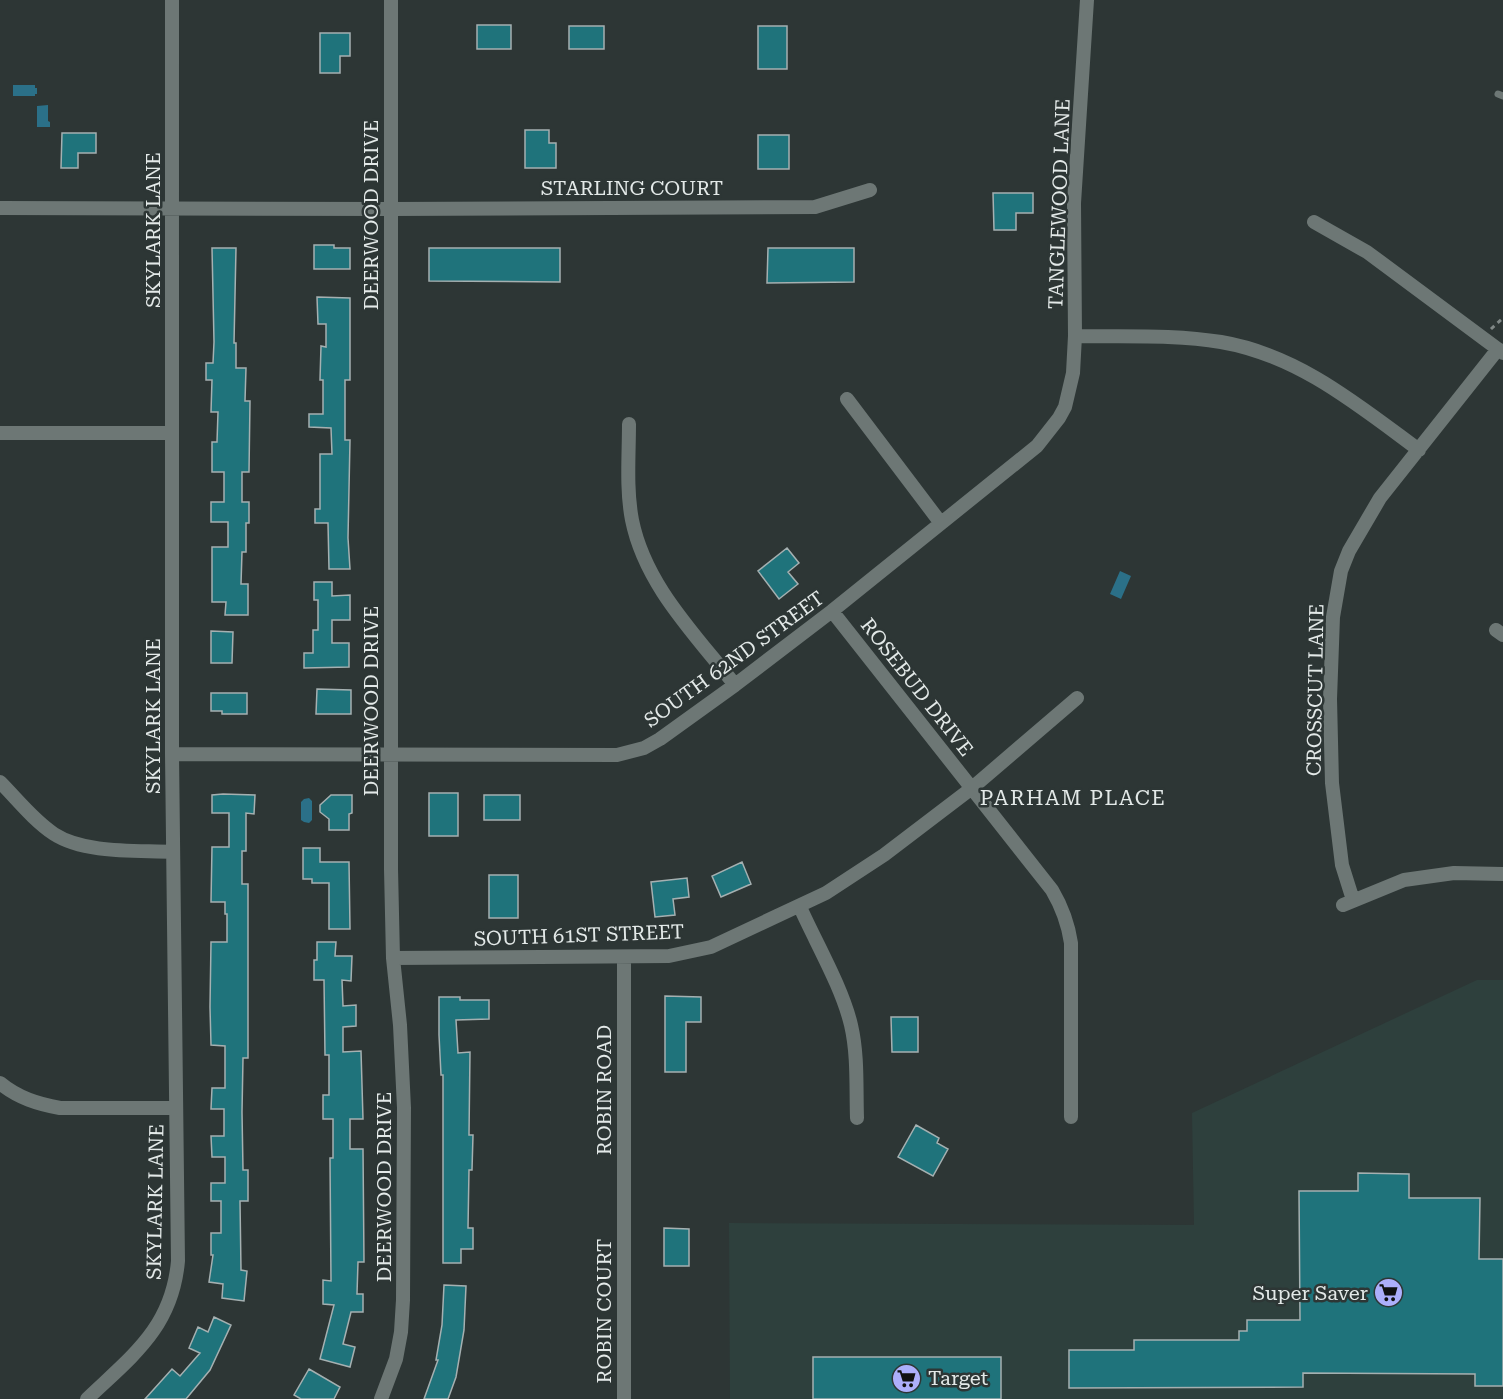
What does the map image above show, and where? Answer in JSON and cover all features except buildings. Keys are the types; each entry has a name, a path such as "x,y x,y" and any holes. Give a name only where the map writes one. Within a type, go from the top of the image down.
{"street":[{"name":"SKYLARK LANE","path":"87,1399 143,1346 164,1315 173,1293 178,1261 172,754 172,0"},
{"name":"DEERWOOD DRIVE","path":"381,1399 396,1359 404,1300 404,1108 400,1025 393,958 391,0"},
{"name":"TANGLEWOOD LANE","path":"1065,407 1073,373 1075,336 1074,203 1087,0"},
{"name":"STARLING COURT","path":"0,208 815,207 870,190"},
{"path":"1314,222 1367,252 1500,351"},
{"path":"1075,336 1185,338 1221,342 1250,349 1295,366 1335,388 1419,450"},
{"name":"CROSSCUT LANE","path":"1500,351 1380,498 1349,550 1341,571 1333,617 1330,699 1332,783 1348,903 1404,880 1454,873 1503,874"},
{"path":"847,399 940,522"},
{"name":"SOUTH 62ND STREET","path":"172,754 617,755 644,748 735,685 832,611 1037,446 1065,407"},
{"path":"629,424 631,517 645,565 659,589 735,685"},
{"path":"0,433 172,433"},
{"name":"ROSEBUD DRIVE","path":"832,611 1052,890 1068,921 1071,943 1071,1117"},
{"name":"SOUTH 61ST STREET","path":"393,958 669,956 711,947 800,907 884,855 972,788 1077,698"},
{"path":"0,782 39,822 55,835 72,843 90,847 173,852"},
{"path":"800,907 842,998 851,1024 855,1052 857,1118"},
{"name":"ROBIN ROAD","path":"623,1223 624,957"},
{"path":"0,1083 24,1098 60,1108 176,1108"},
{"name":"ROBIN COURT","path":"623,1223 624,1399"}],"shaded area":[{"path":"1477,980 1503,980 1503,1399 730,1399 729,1223 1194,1225 1192,1113"}],"water":[{"path":"13,85 35,85 37,94 35,96 13,96"},
{"path":"48,105 50,127 37,127 37,106"},
{"path":"1120,571 1131,576 1121,599 1110,594"},
{"path":"309,798 312,801 312,820 309,823 301,820 301,802"}],"place":[{"name":"Super Saver","path":"1389,1293"},
{"name":"Target","path":"907,1378"}],"district":[{"name":"PARHAM PLACE","path":"1073,798"}]}
